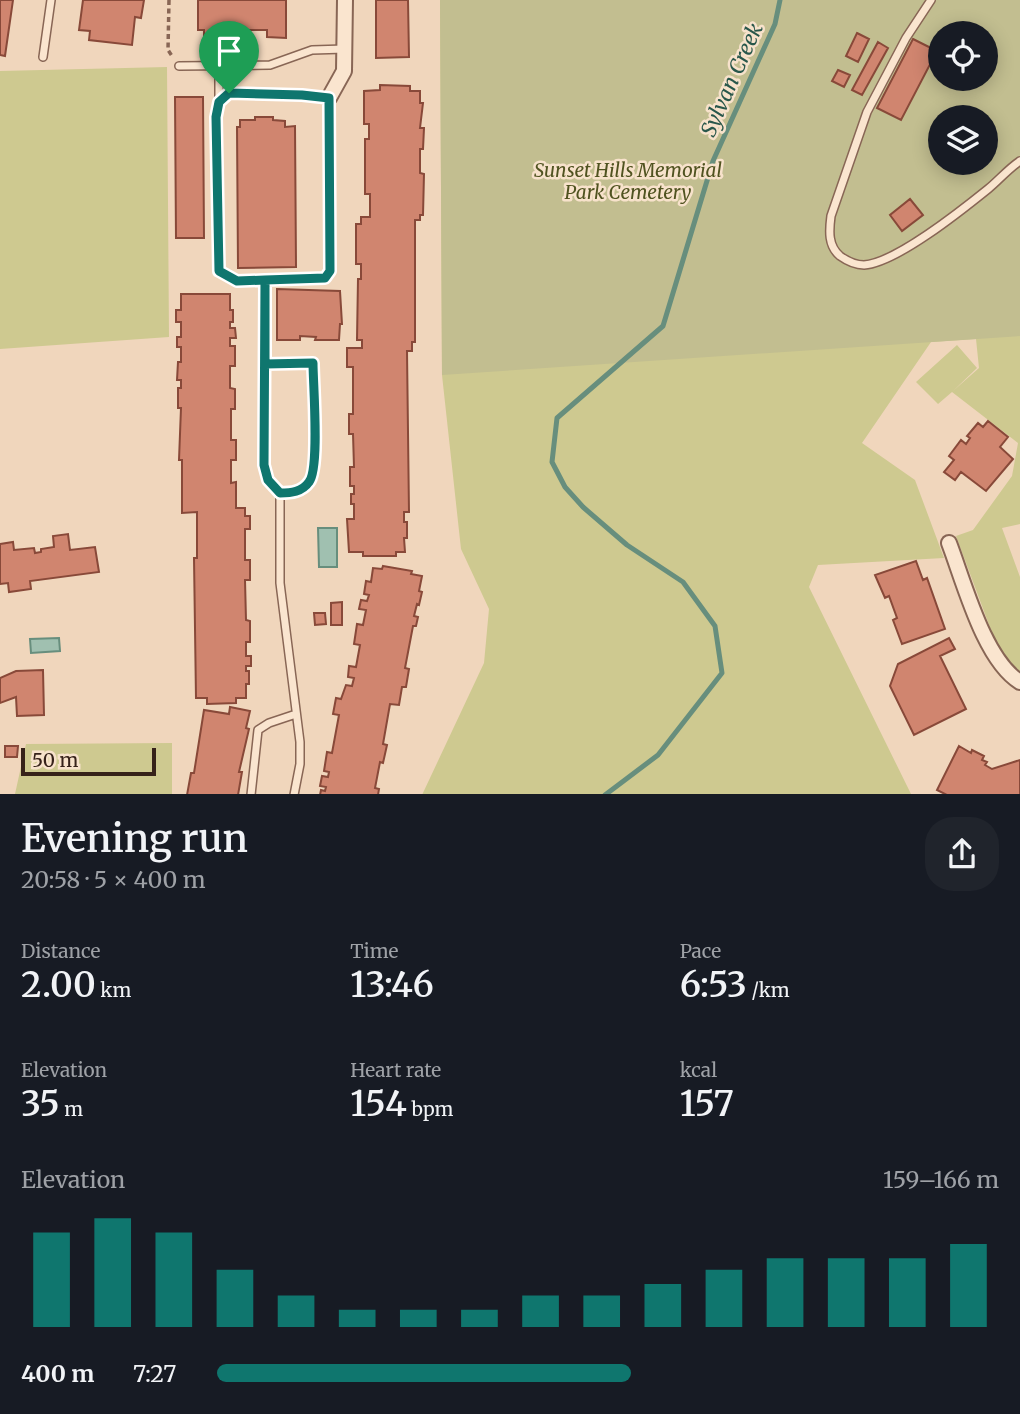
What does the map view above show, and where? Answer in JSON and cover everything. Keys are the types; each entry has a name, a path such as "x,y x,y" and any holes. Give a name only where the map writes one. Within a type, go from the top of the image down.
{"street":[{"path":"329,98 345,71 345,0"},
{"path":"950,543 989,645 995,656 1020,682"}],"lane":[{"path":"43,57 51,0"},
{"path":"931,0 906,38 867,112 831,216 828,232 834,250 847,262 863,265 882,261 920,239 989,188 1020,161"},
{"path":"179,66 270,65 312,50 345,49"},
{"path":"219,66 219,102 216,117 219,271 237,281 325,278 330,271 329,98 234,92 219,102"},
{"path":"265,280 264,465 268,480 280,493 280,583 300,764 294,794"},
{"path":"265,364 313,363 315,465 310,482 294,493 280,493"},
{"path":"251,794 258,730 269,723 296,714"}],"path":[{"path":"169,0 169,50 179,66"}],"green space":[{"path":"440,0 928,77 928,91 998,91 998,21 1020,0 1020,524 1002,528 1020,577 1020,672 998,649 956,536 973,530 1012,476 1018,443 952,392 938,404 916,382 957,345 977,368 953,391 979,368 976,339 931,342 862,443 915,480 944,558 818,565 809,587 911,794 422,794 484,663 489,609 461,549 442,375"},
{"name":"Sunset Hills Memorial Park Cemetery","path":"440,0 1020,0 1020,336 442,375"},
{"path":"167,67 169,337 0,349 0,71"},
{"path":"172,743 172,794 15,794 26,744"}],"shaded area":[{"path":"318,528 337,528 337,567 319,567"},
{"path":"59,638 60,651 31,653 30,639"}],"building":[{"path":"0,0 13,0 5,56 0,55"},
{"path":"83,0 144,0 141,18 135,17 132,45 89,40 90,31 79,30"},
{"path":"198,0 286,0 286,38 267,37 267,30 247,30 247,38 204,38 204,30 198,30"},
{"path":"376,0 408,0 409,57 376,58"},
{"path":"857,33 869,39 858,62 846,56"},
{"path":"913,39 928,46 928,68 901,120 877,108"},
{"path":"878,42 888,48 862,95 852,90"},
{"path":"838,70 850,75 844,87 832,81"},
{"path":"380,85 410,86 410,91 420,91 420,103 423,103 420,128 424,128 423,149 420,149 420,173 424,174 423,215 420,215 420,220 415,220 415,342 412,342 412,351 407,351 409,512 404,512 404,522 407,522 405,552 396,552 396,556 363,556 363,552 349,552 347,519 354,519 351,494 354,494 354,486 350,486 350,467 354,467 353,434 349,434 349,414 353,414 353,367 347,367 347,348 362,348 362,340 357,340 358,279 361,279 361,264 356,264 356,224 361,224 361,217 370,217 370,194 365,194 365,139 369,139 369,124 364,124 364,91 380,90"},
{"path":"175,97 203,97 204,238 176,238"},
{"path":"255,117 273,117 273,120 285,121 285,127 295,126 296,267 238,268 237,127 240,127 240,120 255,120"},
{"path":"910,199 923,215 902,231 890,215"},
{"path":"277,289 340,291 342,324 339,340 315,340 316,337 300,336 300,340 277,340"},
{"path":"181,294 230,294 230,310 233,310 230,328 235,328 236,338 230,338 230,346 235,346 235,366 230,366 230,388 235,389 235,409 231,409 231,440 236,440 236,460 231,460 231,483 236,482 236,508 245,508 245,516 250,516 250,529 245,529 245,560 250,560 250,580 245,580 246,620 250,621 250,642 246,642 246,656 251,656 251,666 246,666 246,671 249,671 249,684 246,684 246,698 236,698 236,703 207,704 207,698 196,698 194,558 197,558 197,512 182,513 182,460 179,460 181,408 178,408 178,388 181,388 181,380 177,380 181,347 177,347 177,337 181,337 181,322 176,322 176,310 181,310"},
{"path":"988,421 1008,437 1000,447 1013,459 986,491 961,472 955,480 944,472 954,460 949,456 961,440 966,444 970,438 967,436 978,423 983,427"},
{"path":"68,534 70,550 95,547 99,572 30,581 31,589 9,592 8,583 0,584 0,544 13,542 14,550 34,548 35,553 54,547 53,536"},
{"path":"916,561 923,580 927,578 945,629 902,644 893,620 897,618 889,596 885,598 875,575"},
{"path":"383,566 412,571 411,574 422,576 419,591 422,592 414,616 418,617 416,626 413,626 405,668 409,669 406,687 402,687 399,705 390,704 383,744 387,745 383,763 380,762 375,788 379,789 378,794 320,794 326,787 320,786 322,776 328,777 329,772 324,771 327,752 332,753 339,715 333,714 336,698 341,699 346,685 352,686 354,678 348,677 349,666 356,667 360,645 354,644 357,624 363,625 366,610 359,609 361,600 367,601 369,595 364,594 366,581 371,582 373,568 382,569"},
{"path":"342,602 342,625 331,625 331,603"},
{"path":"314,613 325,613 326,624 315,625"},
{"path":"949,638 955,649 940,656 966,709 914,735 890,686 898,664"},
{"path":"43,670 44,715 17,716 16,697 0,703 0,678 16,671"},
{"path":"230,707 250,711 246,728 249,729 239,772 242,772 238,794 187,794 191,773 194,773 204,710 229,714"},
{"path":"5,746 18,746 17,757 5,757"},
{"path":"959,746 984,756 982,760 987,762 985,765 992,769 1020,760 1020,794 945,794 937,790"}],"waterway":[{"name":"Sylvan Creek","path":"606,794 658,755 722,673 715,626 683,582 627,545 583,507 565,487 552,462 557,418 663,326 713,161 775,24 780,0"}],"route":[{"path":"229,93 219,102 216,117 219,271 237,281 265,280 265,364 313,363 315,465 310,482 294,493 280,493 268,480 264,465 265,280 325,278 330,271 329,98 229,93"}]}
